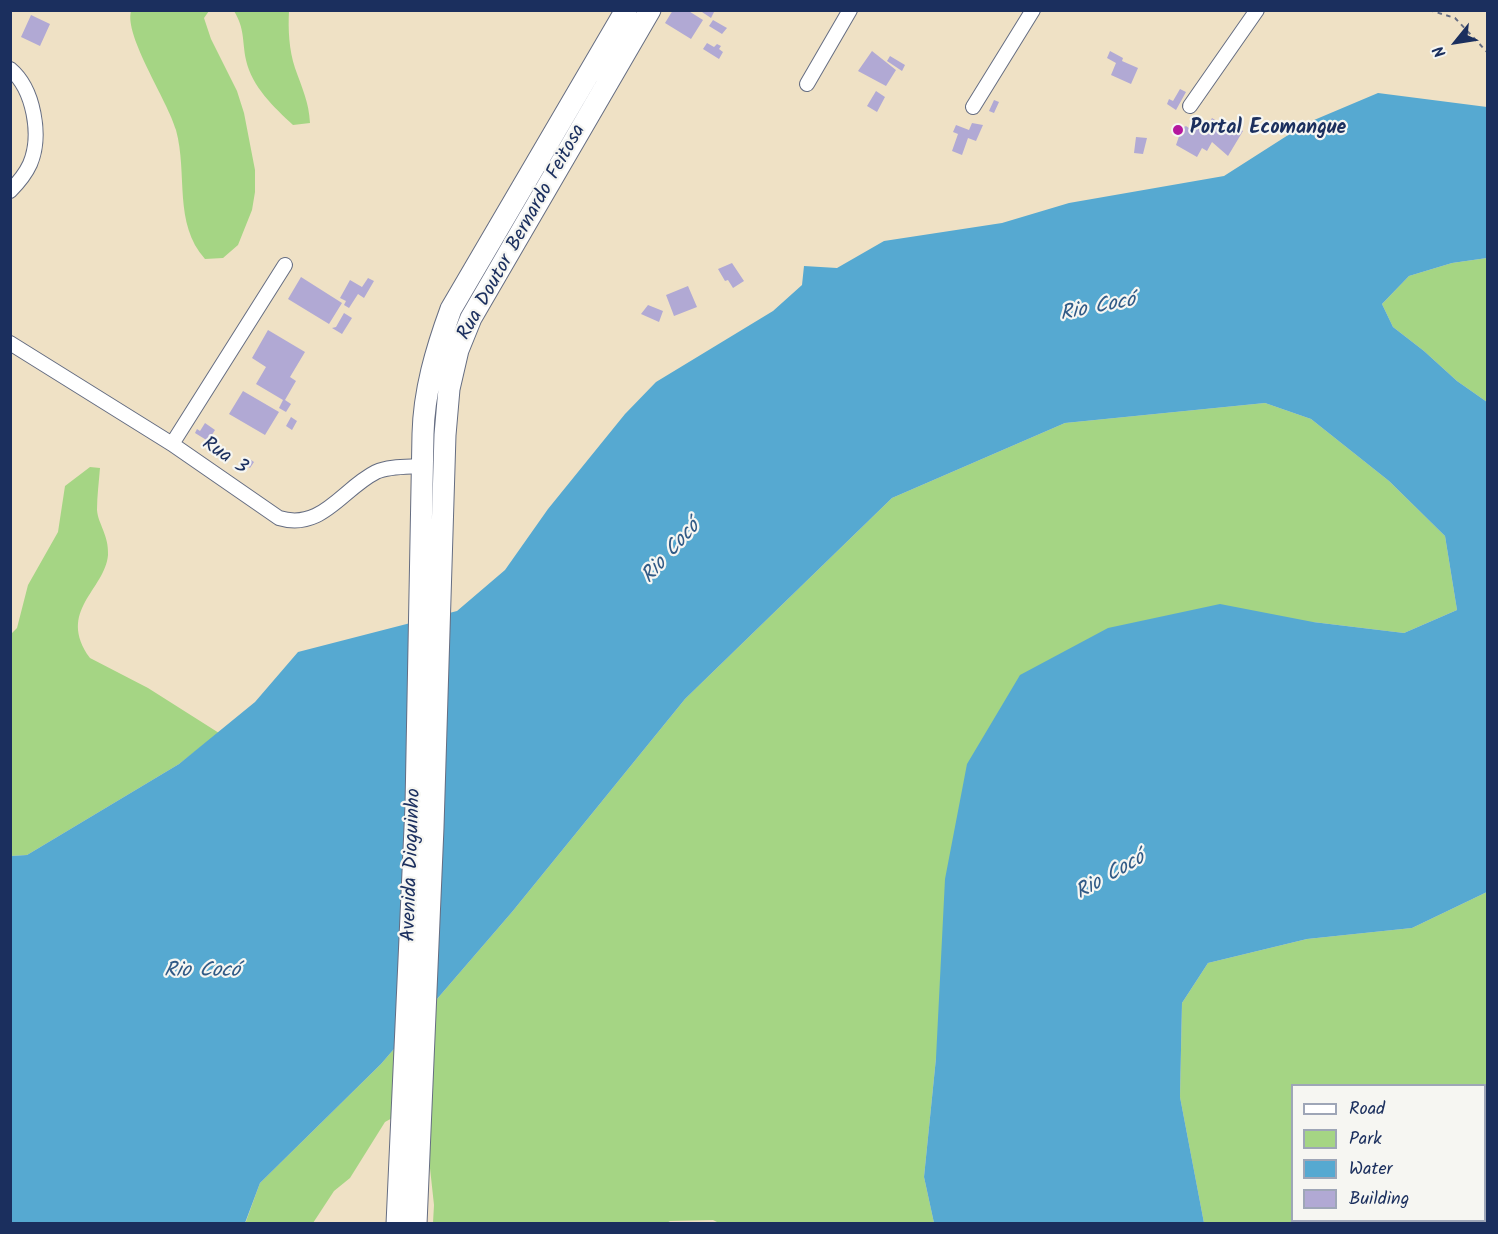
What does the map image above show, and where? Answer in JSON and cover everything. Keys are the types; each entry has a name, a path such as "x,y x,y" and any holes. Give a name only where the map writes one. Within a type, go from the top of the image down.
{"main road":[{"name":"Rua Doutor Bernardo Feitosa","path":"431,507 422,466 427,390 438,343 451,309 626,10"},
{"name":"Rua Doutor Bernardo Feitosa","path":"431,507 449,390 458,350 471,318 650,10"},
{"name":"Avenida Dioguinho","path":"416,1224 409,1167 416,806 431,507"},
{"name":"Avenida Dioguinho","path":"397,1224 409,1167"}],"street":[{"path":"807,84 850,10"},
{"path":"972,107 1033,10"},
{"path":"1191,106 1257,10"},
{"path":"10,69 18,75 30,99 35,136 30,163 10,191"},
{"path":"172,444 285,265"},
{"name":"Rua 3","path":"10,343 172,444 279,518 292,522 317,517 379,471 422,466"}],"path":[{"path":"1429,10 1455,18 1488,53"}],"green space":[{"path":"131,11 209,11 204,18 211,39 237,91 244,113 255,170 252,210 238,245 223,258 205,259 195,245 189,230 185,214 176,130 140,52 134,36"},
{"path":"234,11 289,11 291,54 307,102 310,123 293,125 258,88 249,70 242,29"},
{"path":"1487,258 1487,402 1457,381 1393,327 1382,304 1409,276 1452,263"},
{"path":"1265,403 1311,419 1389,481 1445,536 1457,610 1404,633 1313,622 936,1058 924,1177 934,1223 721,1224 713,1220 670,1221 665,1224 433,1223 434,1205 429,1159 431,1138 424,1119 403,1112 385,1122 350,1178 334,1191 313,1223 245,1224 260,1183 381,1064 512,912 685,699 892,498 1065,423"},
{"path":"90,467 100,468 97,510 107,542 108,555 105,568 80,614 78,627 81,642 90,658 148,688 219,733 179,764 27,855 11,856 10,635 17,628 28,585 58,532 65,486"},
{"path":"1487,892 1487,1223 1204,1223 1180,1097 1182,1003 1208,963 1307,939 1412,928"}],"water":[{"name":"Rio Cocó","path":"1378,93 1487,107 1487,258 1452,263 1409,276 1382,304 1393,327 1457,381 1487,402 1487,892 1412,928 1307,939 1208,963 1182,1003 1180,1097 1204,1223 934,1223 924,1177 936,1058 945,879 967,764 1020,675 1108,628 1220,604 1313,622 1404,633 1457,610 1445,536 1389,481 1311,419 1265,403 1065,423 892,498 685,699 512,912 381,1064 260,1183 245,1223 11,1224 11,856 27,855 179,764 255,702 298,652 457,611 505,570 548,509 625,414 656,382 773,311 802,285 804,266 837,268 884,241 1002,223 1069,203 1224,176 1307,123"}],"building":[{"path":"673,10 687,10 703,20 691,39 665,23"},
{"path":"699,10 715,10 711,18"},
{"path":"31,15 50,24 40,46 21,37"},
{"path":"713,20 727,28 722,34 709,26"},
{"path":"707,43 714,47 717,44 721,46 719,49 723,52 719,59 703,49"},
{"path":"872,51 896,70 886,86 858,71"},
{"path":"1110,51 1123,58 1122,61 1138,68 1131,84 1111,75 1116,63 1107,58"},
{"path":"890,56 905,65 902,71 887,61"},
{"path":"1180,89 1186,92 1176,110 1167,104 1169,99 1173,101"},
{"path":"876,91 885,97 877,112 867,106"},
{"path":"994,100 999,102 994,113 989,111"},
{"path":"1212,118 1232,131 1236,126 1243,131 1228,156 1212,142 1207,151 1202,148 1197,157 1176,145 1182,128 1186,126 1193,131 1196,127 1204,132"},
{"path":"972,123 983,125 976,141 968,138 962,155 952,151 958,134 953,132 956,125 969,130"},
{"path":"1136,137 1147,138 1143,154 1134,153"},
{"path":"732,263 744,281 733,288 728,280 725,281 718,269"},
{"path":"301,277 342,303 329,324 288,299"},
{"path":"368,278 374,281 364,298 358,294 349,308 344,305 346,301 340,298 350,280 362,287"},
{"path":"688,286 697,307 674,316 666,295"},
{"path":"648,305 663,311 659,322 641,314"},
{"path":"344,313 352,318 342,334 332,328 336,327"},
{"path":"268,330 305,352 290,377 296,381 285,400 291,404 286,412 279,408 283,400 256,384 266,367 252,358"},
{"path":"243,391 279,412 265,435 229,414"},
{"path":"291,417 297,421 292,430 286,426"},
{"path":"205,423 215,430 208,441 195,433 197,429 200,431"},
{"path":"248,458 254,462 250,468 244,464"}],"place":[{"name":"Portal Ecomangue","path":"1178,130"}]}
